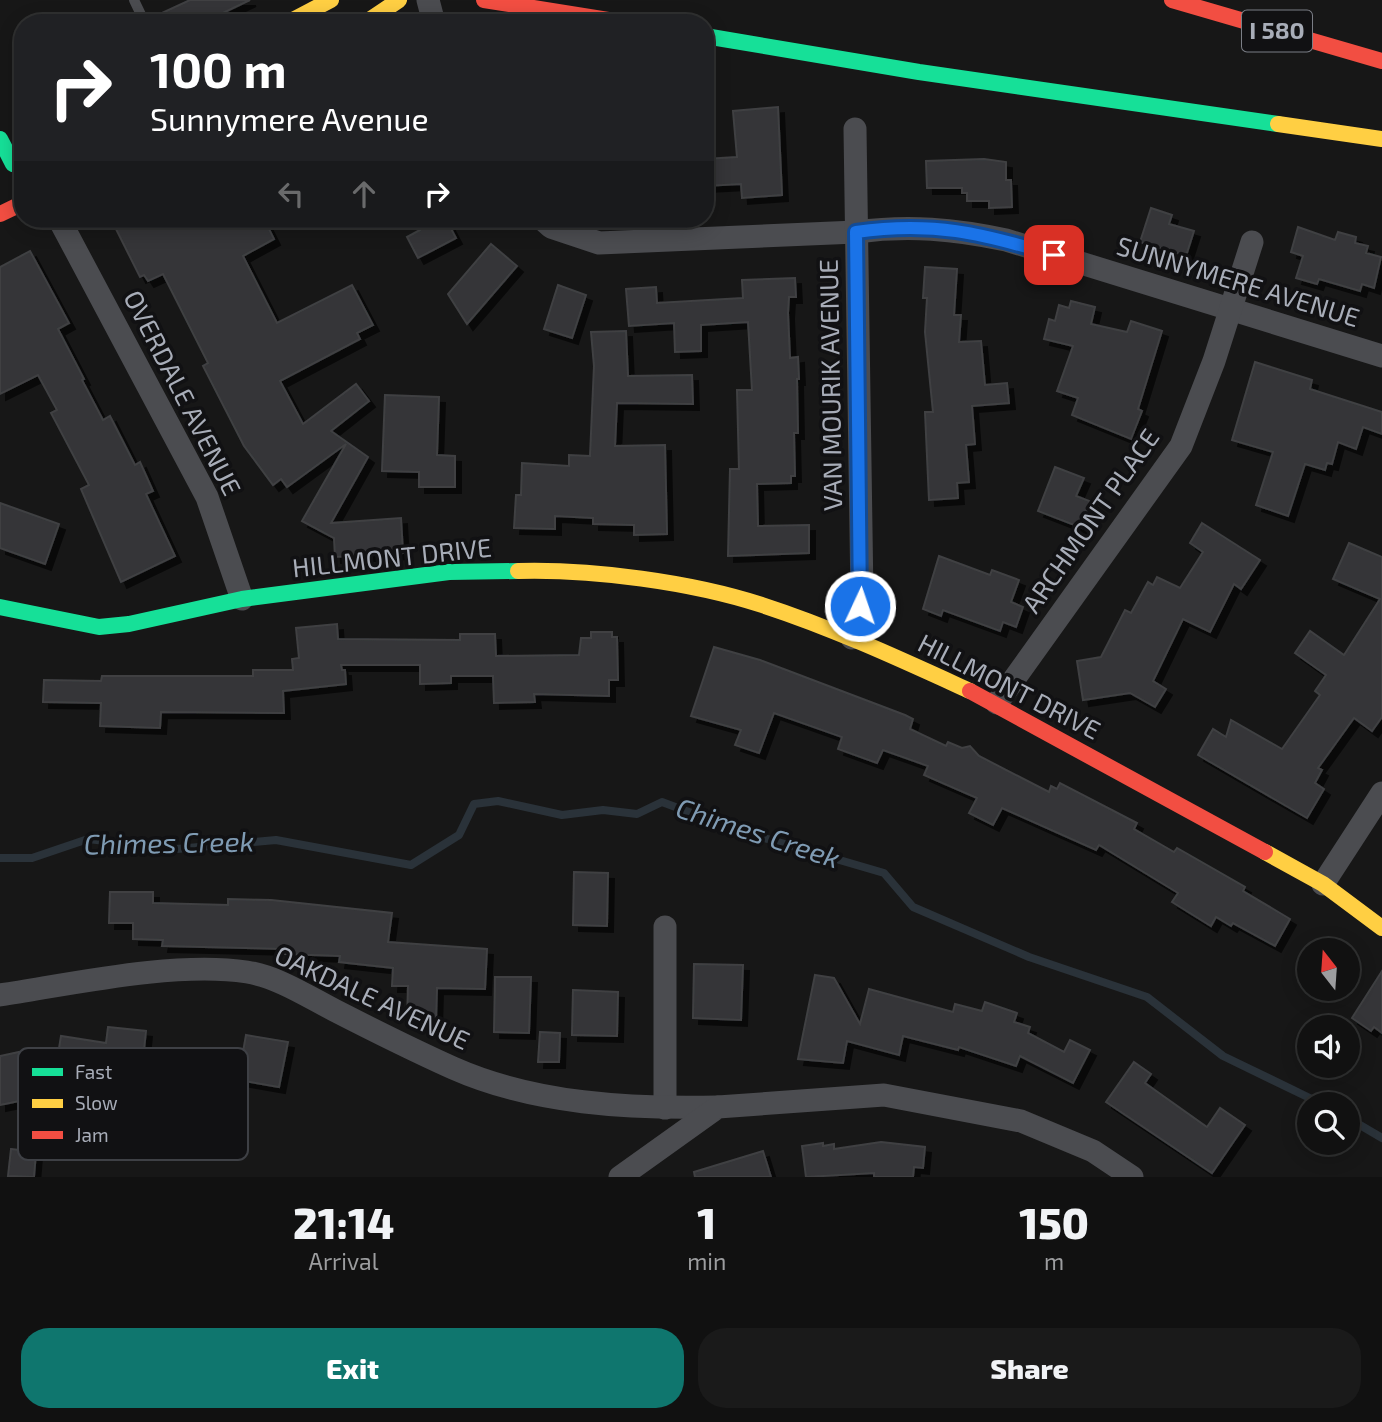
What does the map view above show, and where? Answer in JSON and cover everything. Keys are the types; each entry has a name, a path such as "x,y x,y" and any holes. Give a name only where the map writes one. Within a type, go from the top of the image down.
{"main road":[{"path":"304,14 331,0"},
{"path":"379,14 400,0"},
{"path":"484,0 571,14"},
{"name":"I 580","path":"1172,0 1382,61"},
{"path":"714,38 919,72 1382,139"},
{"path":"0,139 14,165"},
{"name":"HILLMONT DRIVE","path":"0,607 99,627 129,624 242,599 449,572 544,570 670,583 760,604 852,638 997,703 1323,884 1382,928"}],"street":[{"name":"VAN MOURIK AVENUE","path":"852,638 862,597 855,129"},
{"name":"SUNNYMERE AVENUE","path":"554,228 599,243 856,232 897,226 937,227 971,232 1382,356"},
{"name":"OVERDALE AVENUE","path":"64,228 207,496 242,599"},
{"name":"ARCHMONT PLACE","path":"997,703 1181,446 1231,310 1252,242"},
{"path":"1323,884 1382,793"},
{"path":"665,927 665,1108"},
{"name":"OAKDALE AVENUE","path":"0,995 115,977 201,971 248,972 287,985 455,1069 525,1094 665,1108 718,1107 848,1095 884,1095 933,1102 1021,1121 1093,1151 1132,1177"},
{"path":"620,1177 718,1107"}],"building":[{"path":"190,0 250,0 221,14 160,14"},
{"path":"778,107 782,195 742,198 741,184 714,186 714,158 737,157 733,111"},
{"path":"984,159 1006,162 1006,180 1011,180 1012,207 989,208 989,201 967,201 967,193 962,193 962,188 927,188 926,161"},
{"path":"1151,208 1172,215 1169,224 1194,231 1186,256 1140,242"},
{"path":"1298,227 1335,240 1338,232 1356,237 1355,243 1368,246 1366,253 1381,257 1374,288 1362,284 1360,291 1319,279 1317,284 1296,278 1303,256 1291,252"},
{"path":"116,228 268,228 274,239 243,256 277,323 352,285 373,325 357,333 360,339 280,381 303,424 356,384 369,401 331,431 368,457 331,523 401,518 403,553 335,557 334,538 302,521 346,444 287,487 281,479 273,485 244,446 203,366 208,363 163,274 148,281 144,275 140,277"},
{"path":"419,228 451,228 456,238 418,258 407,237 420,230"},
{"path":"491,244 517,266 467,324 448,294"},
{"path":"30,251 69,323 58,329 84,379 82,380 103,420 110,416 135,465 140,462 153,491 146,494 175,556 121,582 81,489 89,485 51,413 57,410 38,375 0,394 0,267"},
{"path":"925,267 957,269 954,315 961,315 959,342 981,341 985,385 1007,383 1009,403 972,406 975,444 966,445 969,482 957,483 958,498 929,500 925,412 933,412 925,332 927,298 923,298"},
{"path":"795,278 796,297 789,297 788,313 790,358 798,357 799,379 798,433 794,433 795,476 791,476 791,483 757,484 758,526 809,525 809,553 728,556 730,469 739,469 737,390 752,390 748,322 701,325 701,351 675,352 674,323 629,326 626,289 656,287 657,303 743,298 742,280"},
{"path":"558,285 586,295 572,338 544,329"},
{"path":"1071,301 1095,307 1091,324 1127,332 1131,321 1162,331 1138,409 1142,411 1131,439 1072,415 1078,398 1057,391 1073,346 1044,339 1049,319 1055,321 1059,305 1069,308"},
{"path":"626,331 628,376 692,375 693,404 617,403 615,446 665,445 667,534 634,535 634,525 593,524 593,518 555,516 555,529 514,528 516,495 521,495 522,463 569,466 569,455 590,456 594,366 591,332"},
{"path":"1255,362 1312,380 1310,389 1382,412 1382,434 1363,427 1356,449 1338,442 1332,464 1327,463 1325,470 1305,464 1288,516 1256,505 1273,452 1232,440"},
{"path":"385,395 439,397 437,455 455,456 455,487 419,487 419,472 382,471"},
{"path":"1055,467 1084,478 1076,496 1092,502 1082,528 1038,511"},
{"path":"0,503 59,524 45,564 0,548"},
{"path":"1202,523 1260,560 1241,589 1234,584 1210,632 1183,619 1153,681 1166,689 1155,707 1130,693 1083,700 1077,661 1101,657 1125,610 1131,613 1148,582 1153,585 1157,577 1180,588 1203,552 1190,543"},
{"path":"1349,543 1382,557 1382,717 1372,731 1354,718 1318,768 1322,770 1315,783 1324,789 1307,818 1198,755 1213,729 1226,737 1231,720 1282,749 1320,695 1315,691 1326,675 1295,653 1310,631 1344,655 1380,599 1333,579"},
{"path":"939,556 990,575 992,570 1019,580 1011,602 1023,607 1016,627 1003,622 1000,631 943,610 941,616 923,609"},
{"path":"337,624 338,639 460,640 460,634 495,634 496,656 579,655 581,638 591,638 591,632 612,632 612,637 617,637 618,680 609,680 609,696 534,694 535,702 494,703 493,676 451,676 451,683 420,684 420,665 341,665 342,670 345,670 346,684 283,691 284,713 161,712 160,728 100,726 101,703 43,702 44,680 101,681 102,676 253,676 253,670 293,670 292,659 299,658 296,628"},
{"path":"714,647 760,660 905,715 913,719 910,729 946,746 948,742 962,748 970,746 979,756 1049,792 1051,786 1057,789 1060,783 1137,823 1134,829 1174,852 1177,848 1245,887 1243,891 1290,919 1275,946 1233,923 1231,926 1216,917 1211,926 1172,902 1178,893 1099,845 1096,850 1002,808 993,825 969,813 977,798 924,775 928,766 883,750 877,763 838,749 842,737 774,713 759,753 735,745 741,730 691,716"},
{"path":"574,872 608,873 607,926 573,925"},
{"path":"110,892 153,892 153,903 228,905 228,899 271,900 392,913 388,942 487,949 485,989 437,988 436,1022 407,1021 408,986 392,986 393,968 339,962 340,956 283,954 283,949 162,946 163,940 133,939 133,923 109,923"},
{"path":"694,964 743,965 741,1020 693,1018"},
{"path":"1382,971 1382,1033 1374,1027 1371,1031 1360,1023 1360,1015 1354,1015"},
{"path":"815,975 834,978 860,1024 869,989 953,1012 955,1004 982,1011 985,1002 1017,1013 1014,1022 1030,1027 1028,1033 1064,1052 1070,1040 1090,1050 1073,1083 1020,1056 1016,1066 959,1047 958,1050 903,1036 899,1055 847,1041 843,1063 798,1059"},
{"path":"495,977 531,977 529,1033 494,1032"},
{"path":"573,990 618,992 617,1036 572,1035"},
{"path":"108,1027 146,1031 144,1048 59,1048 61,1036 106,1043"},
{"path":"540,1032 560,1033 559,1062 538,1062"},
{"path":"246,1035 288,1042 279,1087 248,1082 248,1048 244,1048"},
{"path":"18,1052 18,1101 0,1105 0,1056"},
{"path":"1134,1062 1151,1074 1145,1083 1207,1127 1220,1108 1245,1125 1212,1173 1106,1102"},
{"path":"881,1142 925,1147 923,1168 914,1167 913,1177 874,1177 874,1173 806,1177 802,1146 834,1144 834,1149"},
{"path":"11,1149 18,1150 18,1160 35,1160 34,1177 8,1176"},
{"path":"763,1151 771,1177 695,1177 694,1172"}],"waterway":[{"name":"Chimes Creek","path":"0,858 32,858 88,839 177,849 276,840 411,865 459,835 474,804 498,801 562,815 603,810 637,814 662,802 737,830 884,873 913,907 1029,957 1147,997 1223,1056 1297,1092"},
{"name":"Chimes Creek","path":"1360,1125 1382,1138"}],"traffic: fast":[{"path":"714,38 919,72 1278,124"},
{"path":"0,139 13,164"},
{"path":"0,607 99,627 129,624 242,599 449,572 518,571"}],"traffic: slow":[{"path":"304,14 331,0"},
{"path":"378,14 399,0"},
{"path":"1278,124 1382,139"},
{"path":"518,571 609,575 673,584 734,597 841,634 970,691"},
{"path":"1265,852 1323,884 1382,928"}],"traffic: jam":[{"path":"484,0 571,14"},
{"path":"1172,0 1382,61"},
{"path":"0,214 14,207"},
{"path":"970,691 1265,852"}],"route":[{"path":"860,606 856,232 897,226 937,227 1006,240 1054,255"}]}
